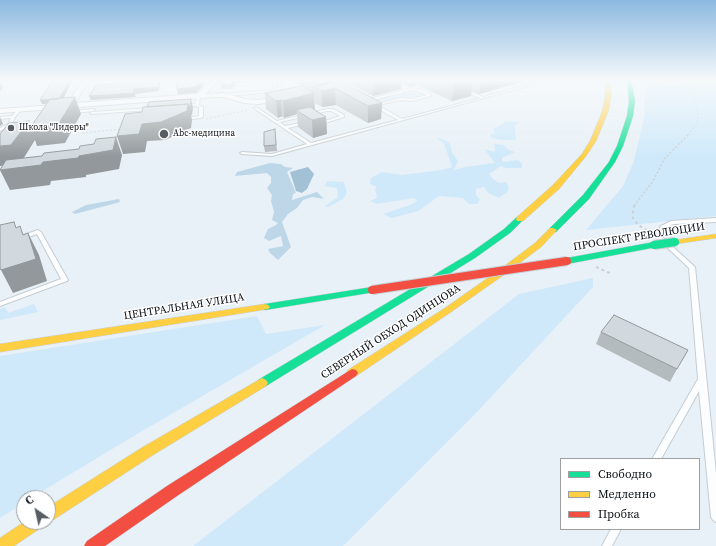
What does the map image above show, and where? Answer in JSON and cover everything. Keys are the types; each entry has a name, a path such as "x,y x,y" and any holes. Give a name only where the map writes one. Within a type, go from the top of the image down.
{"main road":[{"name":"СЕВЕРНЫЙ ОБХОД ОДИНЦОВА","path":"56,510 154,447 418,290 472,256 507,231 556,187 584,155 593,141 606,105"},
{"name":"СЕВЕРНЫЙ ОБХОД ОДИНЦОВА","path":"92,546 191,478 448,310 538,245 586,197 612,162 620,146 630,116 631,105"},
{"name":"ПРОСПЕКТ РЕВОЛЮЦИИ","path":"372,290 567,261 656,241 675,242 716,236"},
{"name":"ЦЕНТРАЛЬНАЯ УЛИЦА","path":"0,348 372,290"},
{"path":"1,546 25,530"}],"street":[{"path":"70,109 72,105"},
{"path":"0,111 70,109 108,105"}],"lane":[{"path":"182,106 190,105"},
{"path":"178,119 201,117 201,107 198,105"},
{"path":"376,105 402,120"},
{"path":"242,153 272,155 456,105"},
{"path":"318,107 323,111"},
{"path":"70,109 93,112 152,108"},
{"path":"256,108 311,145"},
{"path":"143,116 145,109"},
{"path":"0,130 10,125 13,117 19,110"},
{"path":"277,122 332,110 343,117 324,122 313,121 286,127"},
{"path":"0,118 13,117"},
{"path":"716,220 674,222 663,227 656,241 692,267 716,517"},
{"path":"0,304 65,280 38,232 19,238"},
{"path":"657,458 702,379"},
{"path":"607,546 615,530"}],"path":[{"path":"656,241 638,226 633,218 633,208 653,181 665,158 682,142 697,124 698,113 695,105"}],"shaded area":[{"path":"644,105 716,105 716,216 586,230 623,186 634,161 645,113"},
{"path":"507,121 519,122 515,126 516,140 491,138 490,134 495,134 493,129"},
{"path":"440,138 450,143 452,153 458,161 454,170 495,163 484,149 495,152 494,144 504,145 509,150 515,152 502,158 502,162 518,160 522,164 522,168 506,168 501,166 489,174 499,183 506,182 509,188 507,192 499,198 488,193 484,187 476,189 476,195 480,200 477,204 469,204 463,198 439,196 418,211 392,218 383,214 410,205 417,201 414,198 377,204 370,201 377,198 375,189 377,187 370,184 371,178 382,172 402,175 442,170 452,167 444,143 437,139"},
{"path":"270,163 281,164 285,167 293,168 287,172 296,193 293,194 292,200 317,192 324,199 312,197 303,200 297,208 288,214 282,222 291,247 278,260 270,253 268,249 283,246 281,236 269,241 264,238 268,229 278,223 272,220 274,212 271,201 272,195 267,188 271,183 271,177 267,173 235,176 237,172"},
{"path":"308,167 314,174 307,189 302,193 296,191 290,172"},
{"path":"328,181 344,182 347,193 343,199 328,207 325,206 338,197 337,188 324,186"},
{"path":"119,199 120,202 75,214 72,212 86,205"},
{"path":"593,278 593,287 478,411 343,546 193,546 519,294"},
{"path":"34,304 38,312 0,320 0,309 5,307 8,313"},
{"path":"257,316 266,334 325,325 137,434 44,490 16,490 16,508 0,518 0,356"}],"building":[{"path":"46,105 70,105 58,125 30,128"},
{"path":"148,105 168,105 147,107"},
{"path":"188,105 187,111 161,122 142,124 139,134 117,136 125,114 142,112 143,107"},
{"path":"310,107 326,117 312,120 296,110"},
{"path":"29,121 11,145 0,146 0,134 9,123"},
{"path":"275,129 276,145 264,146 264,132"},
{"path":"116,137 113,150 79,156 78,158 43,162 41,165 0,170 6,160 42,156 44,153 79,149 80,146 94,144 96,139"},
{"path":"14,222 16,228 20,226 23,235 28,233 36,259 1,270 0,225"},
{"path":"614,315 688,350 677,369 601,332"}],"traffic: fast":[{"path":"553,230 586,197 612,162 620,146 630,116 631,105"},
{"path":"262,383 472,256 507,231 520,219"},
{"path":"654,245 675,242"},
{"path":"567,261 654,245"},
{"path":"265,307 372,290"}],"traffic: slow":[{"path":"520,219 556,187 584,155 593,141 606,105"},
{"path":"352,373 448,310 502,272 538,245 553,230"},
{"path":"675,242 716,236"},
{"path":"0,348 265,307"},
{"path":"56,510 148,451 262,383"},
{"path":"1,546 25,530"}],"traffic: jam":[{"path":"372,290 567,261"},
{"path":"92,546 172,491 352,373"}],"place":[{"name":"Школа \"Лидеры\"","path":"11,128"},
{"name":"Abc-медицина","path":"164,134"}]}
